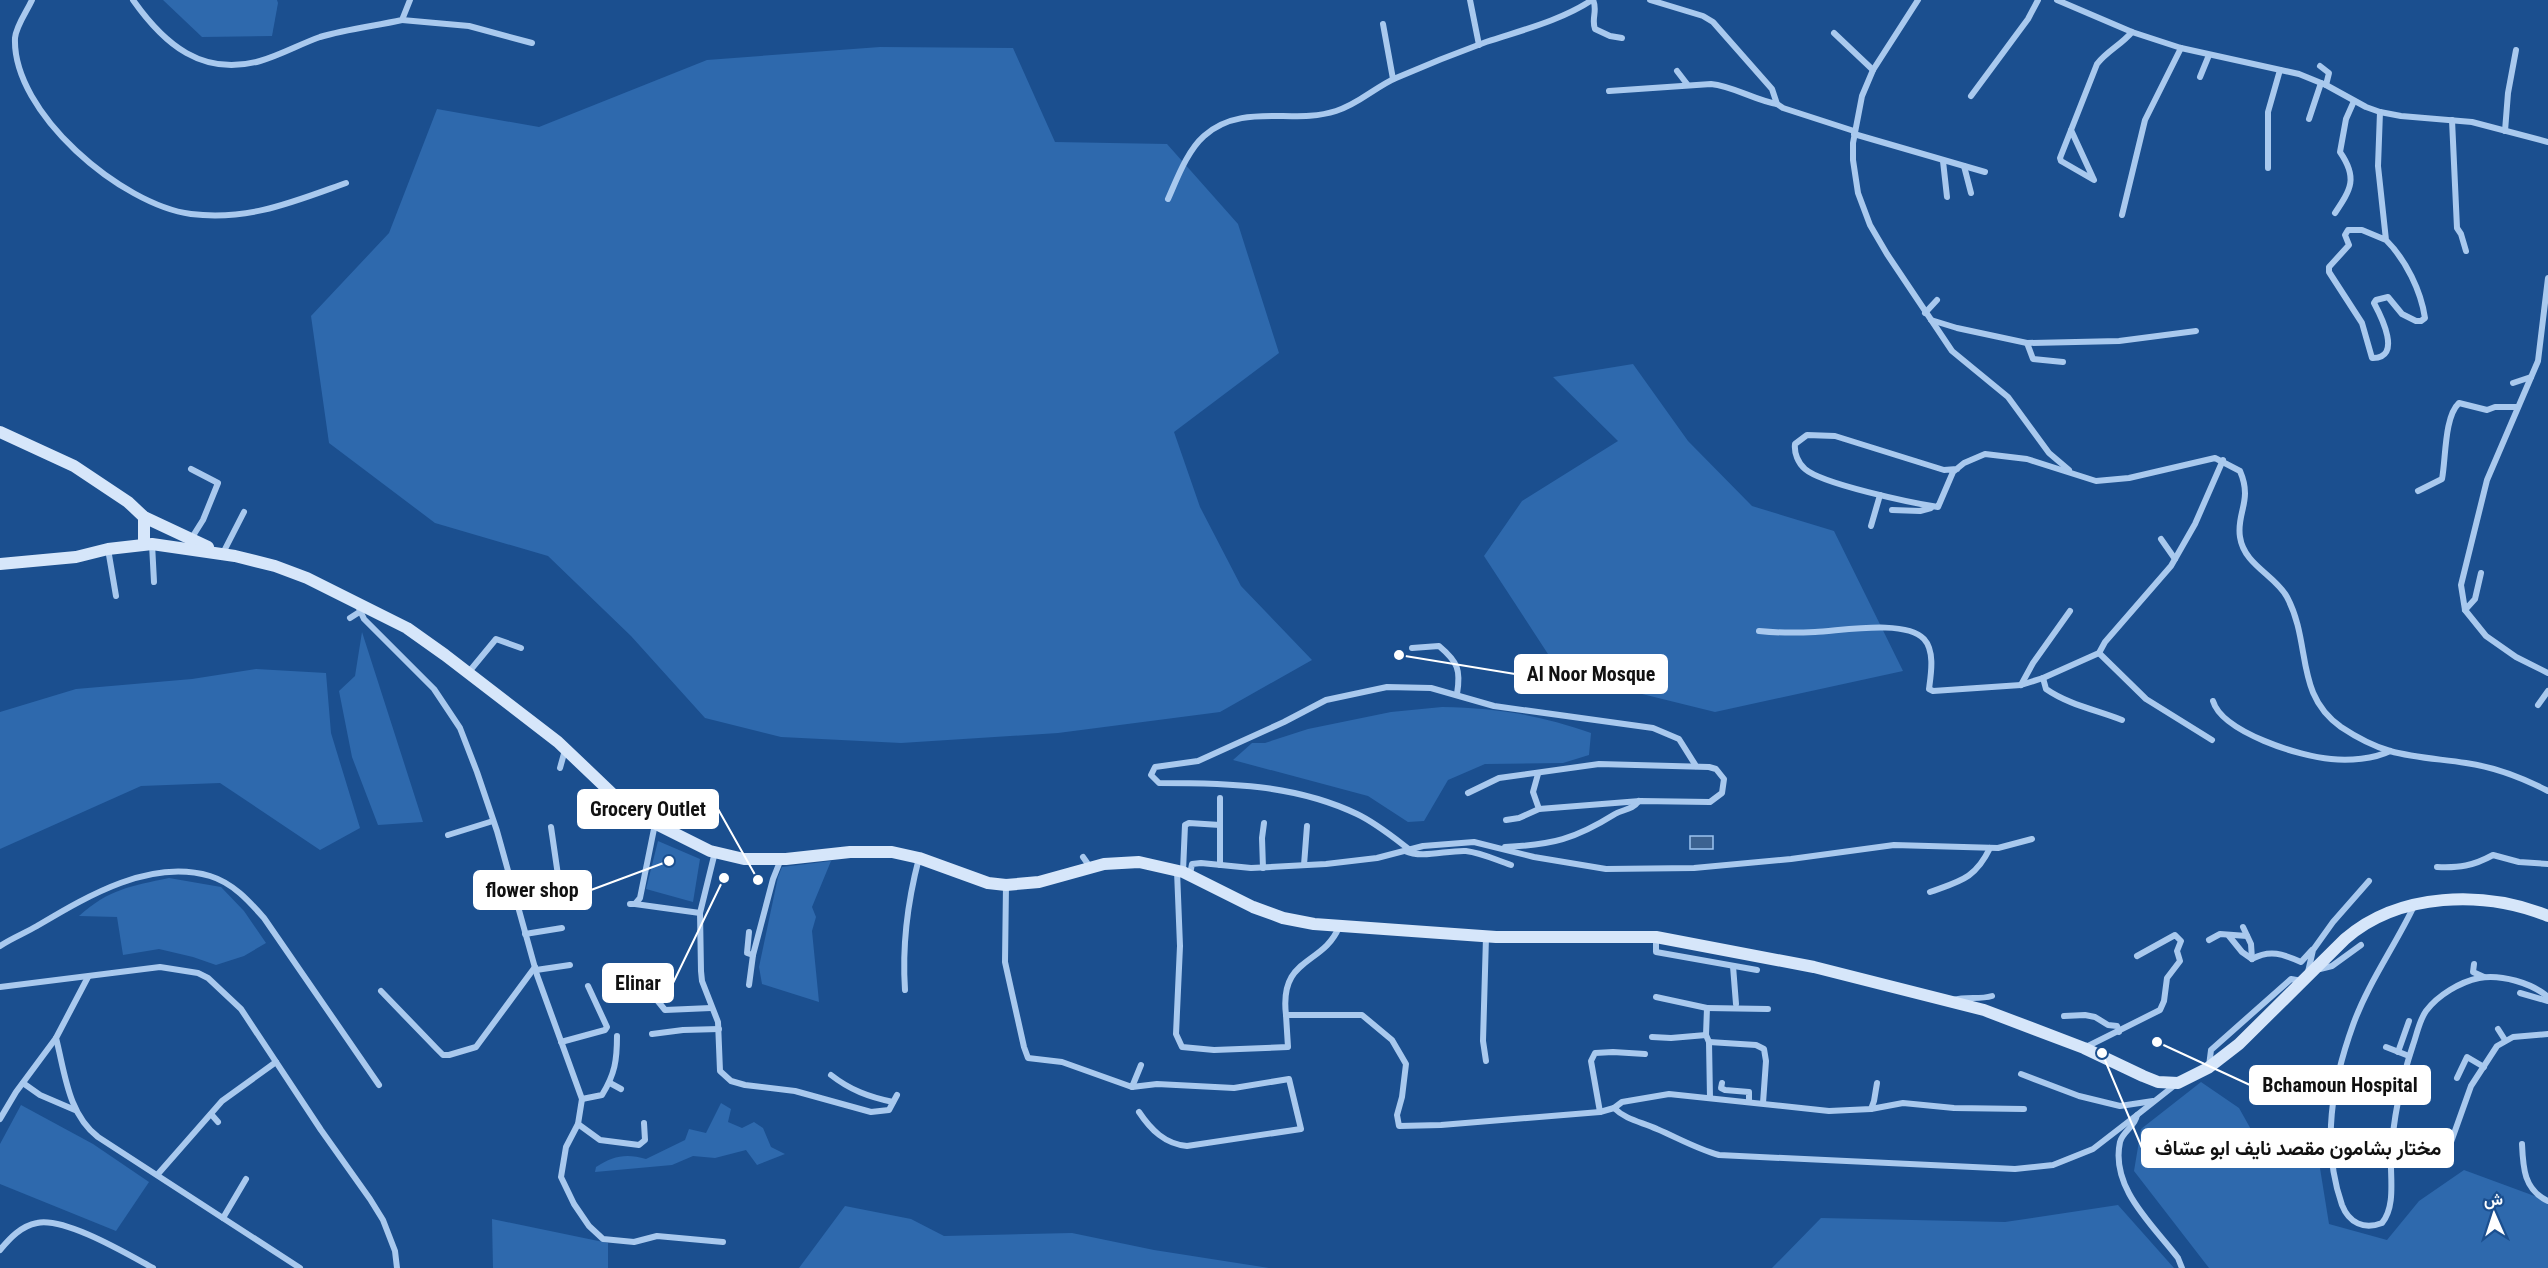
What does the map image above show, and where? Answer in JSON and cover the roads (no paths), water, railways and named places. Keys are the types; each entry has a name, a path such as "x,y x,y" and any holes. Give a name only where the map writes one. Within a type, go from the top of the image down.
{"main road":[{"path":"0,432 74,466 128,502 144,518 221,553"},
{"path":"144,518 148,544"},
{"path":"0,564 76,557 108,549 148,544 221,553 274,566 307,578 406,628 565,749 623,804 655,823 715,852 744,860 880,852 919,858 988,883 1006,885 1040,882 1090,868 1131,861 1183,872 1253,908 1283,918 1339,927 1486,936 1656,937 1814,967 1984,1010 2084,1048 2158,1082 2178,1083 2208,1068 2239,1044 2358,928 2383,914 2415,905 2464,899 2508,902 2548,916"}],"street":[{"path":"32,0 15,35 21,75 29,92 46,116 84,158 104,176 172,210 191,214 238,216 273,209 346,183"},
{"path":"133,0 161,35 176,48 192,56 219,64 260,61 332,34 402,20 469,26 532,43"},
{"path":"402,20 410,0"},
{"path":"1470,0 1479,45"},
{"path":"1168,199 1179,175 1203,136 1244,116 1307,115 1338,110 1369,95 1393,79 1479,45 1571,13 1592,0 1595,8 1592,21 1595,29 1610,36 1622,38"},
{"path":"1918,0 1873,70 1862,96 1854,133 1854,177 1864,210 1887,254 1952,351 2017,407 2049,453 2075,474"},
{"path":"1971,96 2028,19 2038,0"},
{"path":"1655,1 1703,16 1713,22 1772,89 1777,104"},
{"path":"2062,1 2132,32 2181,48 2280,70 2324,84 2380,112 2472,122 2548,142"},
{"path":"1383,24 1393,79"},
{"path":"2071,130 2094,180 2061,161 2060,158 2071,130 2097,64 2103,56 2121,46 2132,32"},
{"path":"1834,33 1873,70"},
{"path":"2122,215 2145,120 2181,48"},
{"path":"2505,130 2508,93 2516,50"},
{"path":"2200,77 2210,55"},
{"path":"2309,119 2329,73 2320,66"},
{"path":"2268,168 2268,112 2280,70"},
{"path":"1677,71 1687,84"},
{"path":"1609,91 1687,84 1721,85 1750,98 1777,104 1805,117 1985,172"},
{"path":"2335,213 2351,189 2349,164 2340,152 2346,119 2354,101"},
{"path":"2380,112 2378,166 2386,240 2394,248 2420,292 2425,318 2421,321 2408,318 2388,297 2376,300 2374,303 2384,325 2388,347 2385,354 2372,358 2362,323 2329,272 2329,267 2349,246 2345,235 2348,230 2362,230 2386,240"},
{"path":"2452,120 2457,228 2466,251"},
{"path":"1943,161 1947,197"},
{"path":"1964,166 1971,193"},
{"path":"2548,278 2538,361 2480,501 2461,585 2465,610 2476,626 2500,647 2548,672"},
{"path":"1925,313 1937,300"},
{"path":"1930,320 2027,343 2119,341 2196,332"},
{"path":"2027,343 2033,359 2064,362"},
{"path":"2513,383 2530,377"},
{"path":"2418,491 2442,479 2449,425 2453,409 2459,403 2487,410 2495,407 2517,407"},
{"path":"1934,507 1897,500 1823,478 1805,469 1794,452 1795,444 1807,435 1835,436 1944,470 1957,469"},
{"path":"2043,463 2049,453"},
{"path":"1892,510 1920,511 1938,507 1953,472 1964,463 1985,454 2027,459 2096,481 2129,478 2215,458 2223,460 2240,471 2244,480 2246,499 2240,530 2243,547 2250,559 2286,596 2297,621 2309,684 2318,707 2334,722 2357,737 2390,751 2433,760 2477,765 2500,771 2548,791"},
{"path":"1759,631 1811,633 1872,628 1911,632 1926,641 1930,651 1929,689 1934,691 2020,685 2043,678 2099,653 2105,642 2175,559 2195,524 2223,460"},
{"path":"191,469 218,483 203,520 191,540"},
{"path":"1871,526 1880,495"},
{"path":"221,553 244,512"},
{"path":"2161,539 2175,559"},
{"path":"148,544 154,582"},
{"path":"108,549 116,596"},
{"path":"2465,610 2475,599 2481,573"},
{"path":"350,618 359,606"},
{"path":"359,606 364,619 422,675 450,710 467,743 493,820 535,968 582,1099 578,1124 566,1147 561,1177 574,1204 603,1239 634,1242 657,1236 723,1242"},
{"path":"2020,685 2032,663 2070,611"},
{"path":"468,673 496,639 521,648"},
{"path":"1412,648 1439,646 1454,658 1460,676 1456,694"},
{"path":"2099,653 2146,699 2212,740"},
{"path":"2043,678 2046,689 2061,699 2093,708 2122,720"},
{"path":"1511,865 1493,857 1466,851 1419,854 1407,850 1357,814 1296,792 1233,784 1159,783 1152,775 1155,767 1198,760 1284,722 1326,700 1387,687 1431,688 1494,706 1653,728 1679,739 1696,766"},
{"path":"2538,705 2548,691"},
{"path":"2213,701 2220,713 2231,723 2257,737 2295,751 2331,759 2380,756 2390,751"},
{"path":"560,768 565,749"},
{"path":"1468,793 1499,778 1599,764 1696,766 1716,769 1721,774 1724,786 1717,799 1710,802 1640,801 1539,809 1519,818 1506,820"},
{"path":"1538,774 1533,792 1539,809"},
{"path":"1220,798 1220,865"},
{"path":"1500,847 1549,844 1576,836 1603,823 1617,812 1631,809 1640,801"},
{"path":"448,835 493,820"},
{"path":"655,823 640,898 632,904 700,913"},
{"path":"1220,825 1189,823 1185,825 1176,1034 1182,1047 1215,1050 1288,1047 1287,987 1291,976 1334,939 1339,927"},
{"path":"1263,868 1264,823"},
{"path":"1304,865 1307,826"},
{"path":"516,898 560,889 551,827"},
{"path":"1183,872 1192,864 1263,868 1304,865 1361,860 1423,846 1474,842 1534,857 1606,869 1739,865 1894,845 1990,848 2032,839"},
{"path":"1930,892 1967,879 1983,862 1990,848"},
{"path":"715,852 700,913 701,971 719,1029 720,1071 732,1081 795,1091 871,1112 889,1110 897,1095"},
{"path":"2437,867 2476,865 2493,855 2518,862 2548,864"},
{"path":"1083,857 1090,868"},
{"path":"905,990 904,973 909,914 912,886 919,858"},
{"path":"749,986 753,955 773,879 781,859"},
{"path":"0,946 83,899 133,880 170,872 210,876 247,898 264,918 379,1085"},
{"path":"2252,959 2268,952 2279,953 2301,962 2369,881"},
{"path":"1006,885 1005,962 1028,1058 1062,1062 1132,1087 1157,1084 1234,1088 1289,1078 1300,1129 1187,1146 1176,1145 1150,1129 1139,1112"},
{"path":"516,898 558,898"},
{"path":"2415,905 2353,1024 2332,1100 2330,1118 2333,1174 2345,1212 2359,1225 2370,1227 2382,1224 2388,1212 2391,1193 2391,1154 2397,1110 2419,1024 2433,1003 2459,985 2485,977"},
{"path":"2243,927 2251,944 2252,959"},
{"path":"525,934 562,928"},
{"path":"749,932 747,953 753,955"},
{"path":"2209,940 2220,934 2247,936"},
{"path":"2084,1048 2160,1010 2167,978 2180,961 2177,951 2181,941 2175,935 2137,956"},
{"path":"1486,936 1483,1041 1486,1061"},
{"path":"2229,936 2242,952 2252,959"},
{"path":"1656,937 1656,952 1757,970"},
{"path":"2307,976 2332,966 2361,945"},
{"path":"2307,976 2313,950"},
{"path":"2474,964 2473,972 2485,977 2520,983 2548,999"},
{"path":"381,991 436,1049 443,1055 449,1055 476,1047 535,968 570,965"},
{"path":"1733,966 1736,1004"},
{"path":"0,987 160,967 198,973 218,986 241,1009 379,1213 395,1251 398,1268"},
{"path":"0,1119 56,1038 88,977"},
{"path":"640,979 665,1010 711,1008"},
{"path":"561,1042 605,1030 607,1027 588,986"},
{"path":"2520,993 2548,999"},
{"path":"1950,1001 1966,996 1986,998 1992,996"},
{"path":"1656,997 1707,1008 1768,1009"},
{"path":"1707,1008 1710,1098"},
{"path":"1286,1016 1362,1015 1392,1040 1406,1064 1402,1097 1397,1114 1399,1126 1600,1112 1614,1108 1622,1102 1669,1094 1829,1111 1870,1109 1904,1103 1954,1108 2024,1109"},
{"path":"2064,1016 2095,1017 2108,1025 2117,1026 2119,1032"},
{"path":"2398,1052 2409,1021"},
{"path":"652,1034 719,1029"},
{"path":"2498,1029 2505,1041"},
{"path":"2451,1142 2471,1086 2497,1046 2527,1034 2548,1034"},
{"path":"582,1099 602,1095 610,1083 617,1060 617,1036"},
{"path":"1652,1037 1707,1039 1756,1045 1764,1049 1766,1061 1763,1103"},
{"path":"56,1038 75,1110 86,1127 300,1268"},
{"path":"2386,1047 2409,1056"},
{"path":"1600,1112 1591,1061 1595,1053 1645,1054"},
{"path":"2457,1078 2467,1056 2484,1067"},
{"path":"158,1174 211,1114 243,1084 276,1062"},
{"path":"1132,1087 1142,1065"},
{"path":"2021,1074 2079,1096 2112,1105 2134,1105 2154,1101"},
{"path":"831,1075 842,1084 866,1096 893,1102"},
{"path":"23,1083 40,1095 75,1110"},
{"path":"610,1083 621,1089"},
{"path":"1722,1083 1721,1088 1725,1090 1749,1092 1749,1102"},
{"path":"1870,1109 1875,1101 1877,1083"},
{"path":"1614,1108 1623,1116 1719,1155 2015,1168 2053,1165 2093,1149 2178,1083"},
{"path":"211,1114 218,1122"},
{"path":"2137,1115 2136,1122 2121,1138 2122,1177 2126,1190 2178,1258 2182,1268"},
{"path":"578,1124 600,1140 639,1144 645,1140 644,1123"},
{"path":"2522,1144 2523,1165 2528,1183 2535,1194 2548,1201"},
{"path":"223,1218 246,1179"},
{"path":"0,1250 8,1240 27,1226 53,1222 83,1233 153,1268"}],"place":[{"name":"Al Noor Mosque","path":"1399,655"},
{"name":"flower shop","path":"669,861"},
{"name":"Elinar","path":"724,878"},
{"name":"Grocery Outlet","path":"758,880"},
{"name":"Bchamoun Hospital","path":"2157,1042"},
{"name":"مختار بشامون مقصد نايف ابو عسّاف","path":"2102,1053"}]}
